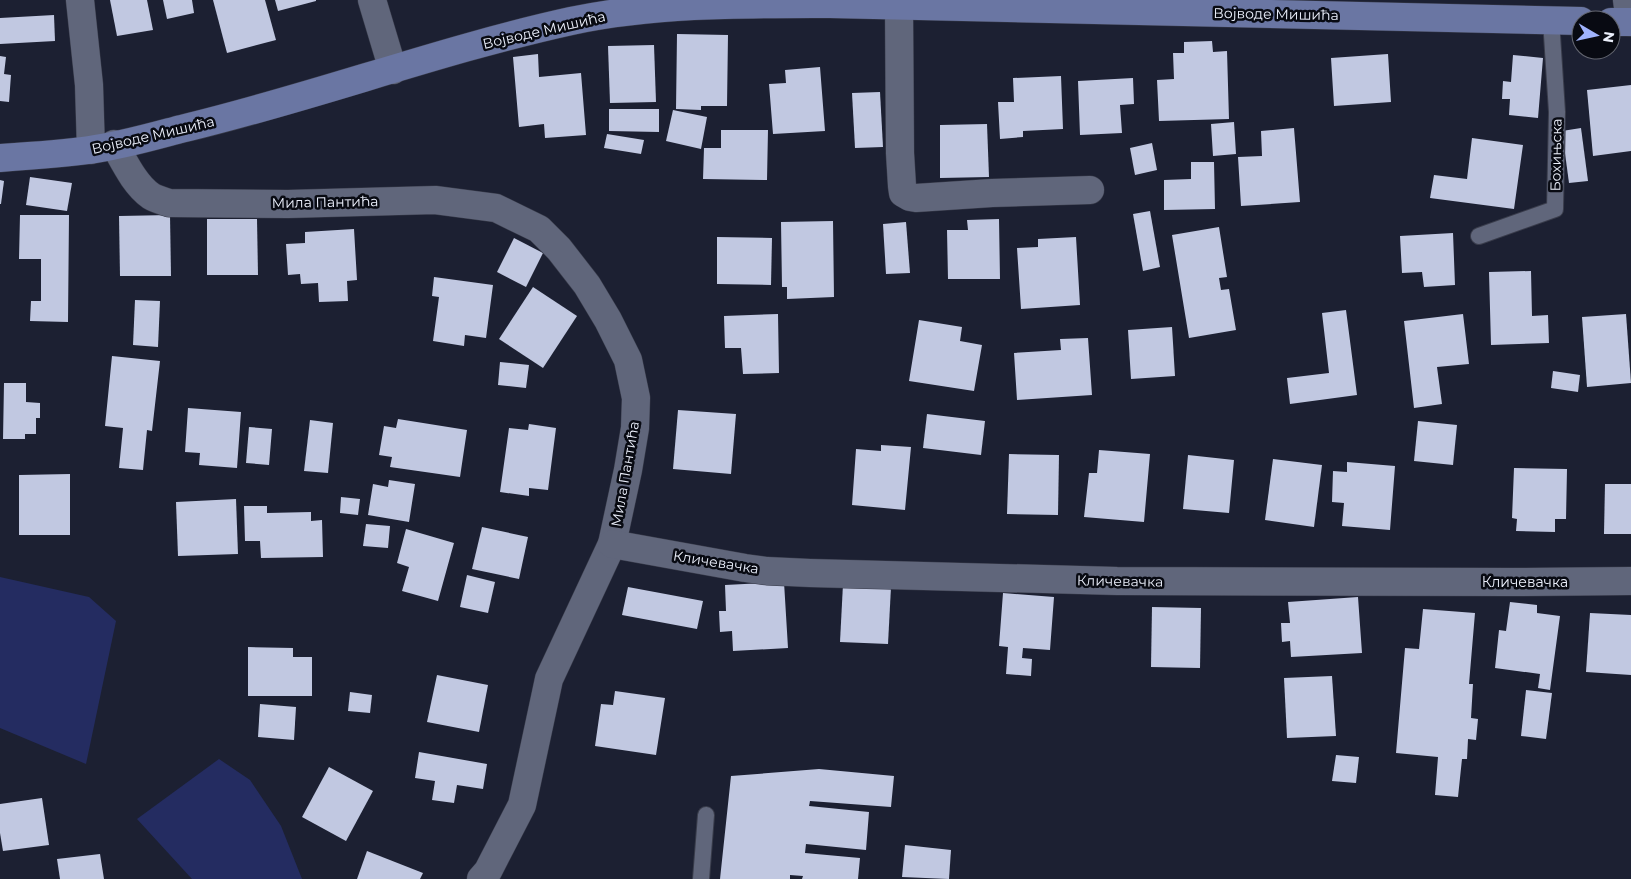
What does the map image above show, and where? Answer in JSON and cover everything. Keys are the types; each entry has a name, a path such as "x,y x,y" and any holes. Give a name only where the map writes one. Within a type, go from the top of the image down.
{"main road":[{"name":"Војводе Мишића","path":"0,158 103,147 213,122 510,36 572,21 656,9 764,4 899,6 1009,4 1571,21"}],"street":[{"path":"80,0 89,85 103,147"},
{"path":"372,0 393,70"},
{"path":"899,6 900,153 904,193 916,198 992,193 1090,190"},
{"name":"Мила Пантића","path":"103,147 128,168 140,185 151,196 169,203 288,204 435,200 496,208 539,229 559,249 587,285 608,320 628,360 636,398 635,428 612,544 549,679 522,805 488,871 481,879"},
{"name":"Кличевачка","path":"612,544 745,568 810,573 1136,581 1631,581"}],"lane":[{"name":"Бохињска","path":"1479,236 1555,209 1557,112 1551,20"},
{"path":"701,879 706,815"}],"shaded area":[{"path":"0,577 89,597 116,621 86,764 0,728"},
{"path":"219,759 250,780 281,826 302,879 192,879 137,819"}],"building":[{"path":"110,0 147,0 153,30 117,36"},
{"path":"163,0 192,0 194,13 167,19"},
{"path":"213,0 265,0 276,40 227,53"},
{"path":"275,0 316,0 316,1 278,11"},
{"path":"54,15 55,41 0,44 0,18"},
{"path":"677,34 728,35 727,106 701,106 701,110 676,109"},
{"path":"1212,41 1213,52 1227,51 1229,119 1159,121 1157,80 1174,79 1173,53 1184,53 1184,42"},
{"path":"654,45 656,102 610,103 608,46"},
{"path":"538,54 539,77 581,73 586,135 545,138 544,124 519,127 513,57"},
{"path":"1388,54 1391,102 1334,106 1331,58"},
{"path":"1513,55 1543,58 1538,118 1509,115 1510,99 1502,99 1503,81 1511,82"},
{"path":"0,56 6,57 4,74 11,75 9,102 0,101"},
{"path":"820,67 825,131 773,134 769,84 786,83 785,70"},
{"path":"1061,76 1063,129 1023,131 1023,137 1000,139 998,102 1014,102 1013,78"},
{"path":"1133,78 1134,104 1120,105 1122,133 1080,135 1078,81"},
{"path":"1631,85 1631,151 1593,156 1587,90"},
{"path":"880,92 883,147 855,148 852,93"},
{"path":"609,109 659,109 659,132 609,131"},
{"path":"673,110 707,117 701,149 666,141"},
{"path":"1234,122 1236,154 1213,156 1211,124"},
{"path":"987,124 989,177 940,178 940,125"},
{"path":"1294,128 1300,202 1241,206 1238,157 1262,156 1261,131"},
{"path":"1581,128 1588,181 1569,183 1562,131"},
{"path":"721,130 768,130 767,180 703,179 704,148 721,148"},
{"path":"607,134 644,140 641,154 604,148"},
{"path":"1472,138 1523,145 1514,209 1430,198 1434,175 1467,179"},
{"path":"1152,143 1157,170 1135,175 1130,148"},
{"path":"1191,162 1214,162 1215,209 1164,210 1164,180 1191,179"},
{"path":"30,177 72,183 67,211 26,205"},
{"path":"0,180 4,181 1,204 0,204"},
{"path":"1150,211 1160,267 1143,271 1133,214"},
{"path":"20,215 69,215 68,322 30,321 31,301 41,301 41,259 19,259"},
{"path":"170,215 171,276 120,276 119,216"},
{"path":"207,219 257,219 258,275 207,275"},
{"path":"999,219 1000,279 948,279 947,230 968,230 967,220"},
{"path":"833,221 834,297 787,299 787,287 782,287 781,222"},
{"path":"906,222 910,273 886,274 883,224"},
{"path":"1219,227 1227,277 1219,278 1221,290 1229,289 1236,330 1189,338 1172,235"},
{"path":"354,229 357,280 347,281 348,301 319,302 318,283 301,284 300,274 288,275 286,244 305,243 305,232"},
{"path":"1453,233 1455,285 1424,287 1422,272 1402,273 1400,236"},
{"path":"717,237 772,238 771,285 717,284"},
{"path":"1076,237 1080,305 1021,309 1017,248 1038,247 1038,239"},
{"path":"514,238 543,253 526,287 497,272"},
{"path":"1531,271 1532,316 1548,315 1549,343 1491,345 1489,272"},
{"path":"434,277 493,285 486,338 465,335 464,346 433,341 439,297 432,296"},
{"path":"533,287 577,316 543,368 499,339"},
{"path":"135,300 160,301 158,347 133,345"},
{"path":"1346,310 1357,395 1290,404 1287,378 1329,373 1322,313"},
{"path":"778,314 779,373 743,374 741,348 725,348 724,316"},
{"path":"1463,314 1469,364 1437,367 1442,404 1414,408 1404,321"},
{"path":"1626,314 1631,383 1587,387 1582,317"},
{"path":"919,320 962,327 960,341 982,345 974,391 909,381"},
{"path":"1172,327 1175,376 1131,379 1128,330"},
{"path":"1088,338 1092,395 1017,400 1014,353 1061,350 1060,339"},
{"path":"112,356 160,361 152,431 147,430 143,470 119,468 123,428 105,426"},
{"path":"500,362 529,365 526,388 498,385"},
{"path":"1553,371 1580,375 1578,392 1551,388"},
{"path":"4,383 26,383 26,402 40,403 40,418 36,418 36,434 25,434 25,439 3,439"},
{"path":"188,408 241,412 237,468 199,465 200,453 185,452"},
{"path":"678,410 736,414 731,474 673,469"},
{"path":"927,414 985,421 981,455 923,448"},
{"path":"398,419 467,430 460,477 390,467 392,457 379,455 384,426 396,428"},
{"path":"310,420 333,423 328,473 304,471"},
{"path":"1418,421 1457,425 1453,465 1414,461"},
{"path":"529,424 556,428 548,490 529,488 529,496 500,492 509,428 528,430"},
{"path":"249,427 272,429 269,465 246,463"},
{"path":"881,445 911,447 905,510 852,505 856,449 881,451"},
{"path":"1099,450 1150,454 1144,522 1084,517 1089,473 1097,473"},
{"path":"1009,454 1059,455 1058,515 1007,514"},
{"path":"1188,455 1234,460 1229,513 1183,509"},
{"path":"1273,459 1322,465 1314,527 1265,520"},
{"path":"1347,462 1395,466 1390,530 1342,526 1344,503 1332,502 1333,471 1347,472"},
{"path":"1514,468 1567,469 1566,519 1555,519 1555,532 1516,531 1517,519 1512,518"},
{"path":"70,474 70,535 19,535 19,475"},
{"path":"389,480 415,484 409,522 368,515 373,484 388,487"},
{"path":"1605,484 1631,484 1631,534 1604,534"},
{"path":"341,497 360,499 358,515 340,513"},
{"path":"236,499 238,554 178,556 176,502"},
{"path":"244,506 267,506 267,513 311,512 311,521 322,520 323,557 261,558 260,541 245,541"},
{"path":"366,524 390,526 388,548 363,546"},
{"path":"482,527 528,537 519,579 472,569"},
{"path":"406,529 454,543 438,601 402,591 409,567 397,563"},
{"path":"467,575 495,582 488,613 460,607"},
{"path":"784,582 788,648 733,651 732,631 720,632 719,611 726,611 725,585"},
{"path":"843,584 891,587 888,644 840,642"},
{"path":"628,587 703,601 697,629 622,615"},
{"path":"1003,593 1054,597 1050,650 1023,648 1022,658 1032,659 1031,676 1006,674 1008,647 999,646"},
{"path":"1358,597 1362,653 1291,657 1290,641 1282,642 1281,623 1290,623 1288,602"},
{"path":"1510,602 1537,605 1537,613 1560,616 1550,690 1538,688 1540,674 1495,668 1499,630 1506,631"},
{"path":"1152,607 1201,608 1200,668 1151,667"},
{"path":"1423,609 1475,613 1469,684 1473,684 1471,718 1478,719 1476,740 1468,739 1467,759 1462,759 1458,797 1435,795 1438,757 1396,753 1405,648 1419,649"},
{"path":"1590,613 1631,615 1631,675 1586,672"},
{"path":"248,647 293,648 293,657 312,657 312,696 248,696"},
{"path":"437,675 488,685 479,732 427,722"},
{"path":"1332,676 1336,736 1287,738 1284,678"},
{"path":"1526,690 1552,693 1546,739 1521,736"},
{"path":"615,691 665,698 656,755 595,746 601,704 613,705"},
{"path":"350,692 372,695 370,713 348,711"},
{"path":"260,704 296,707 294,740 258,737"},
{"path":"419,752 487,764 483,789 457,785 454,803 432,800 435,781 415,778"},
{"path":"1336,755 1359,757 1356,783 1332,781"},
{"path":"329,767 373,791 346,841 302,817"},
{"path":"819,769 894,776 891,807 810,801 809,806 869,812 866,850 806,844 805,853 860,858 858,879 802,879 803,876 790,875 790,879 720,879 731,776"},
{"path":"42,798 49,845 3,851 0,833 0,804"},
{"path":"905,845 951,850 949,879 902,877"},
{"path":"367,851 423,873 420,879 357,879"},
{"path":"100,854 104,879 60,879 57,859"}]}
